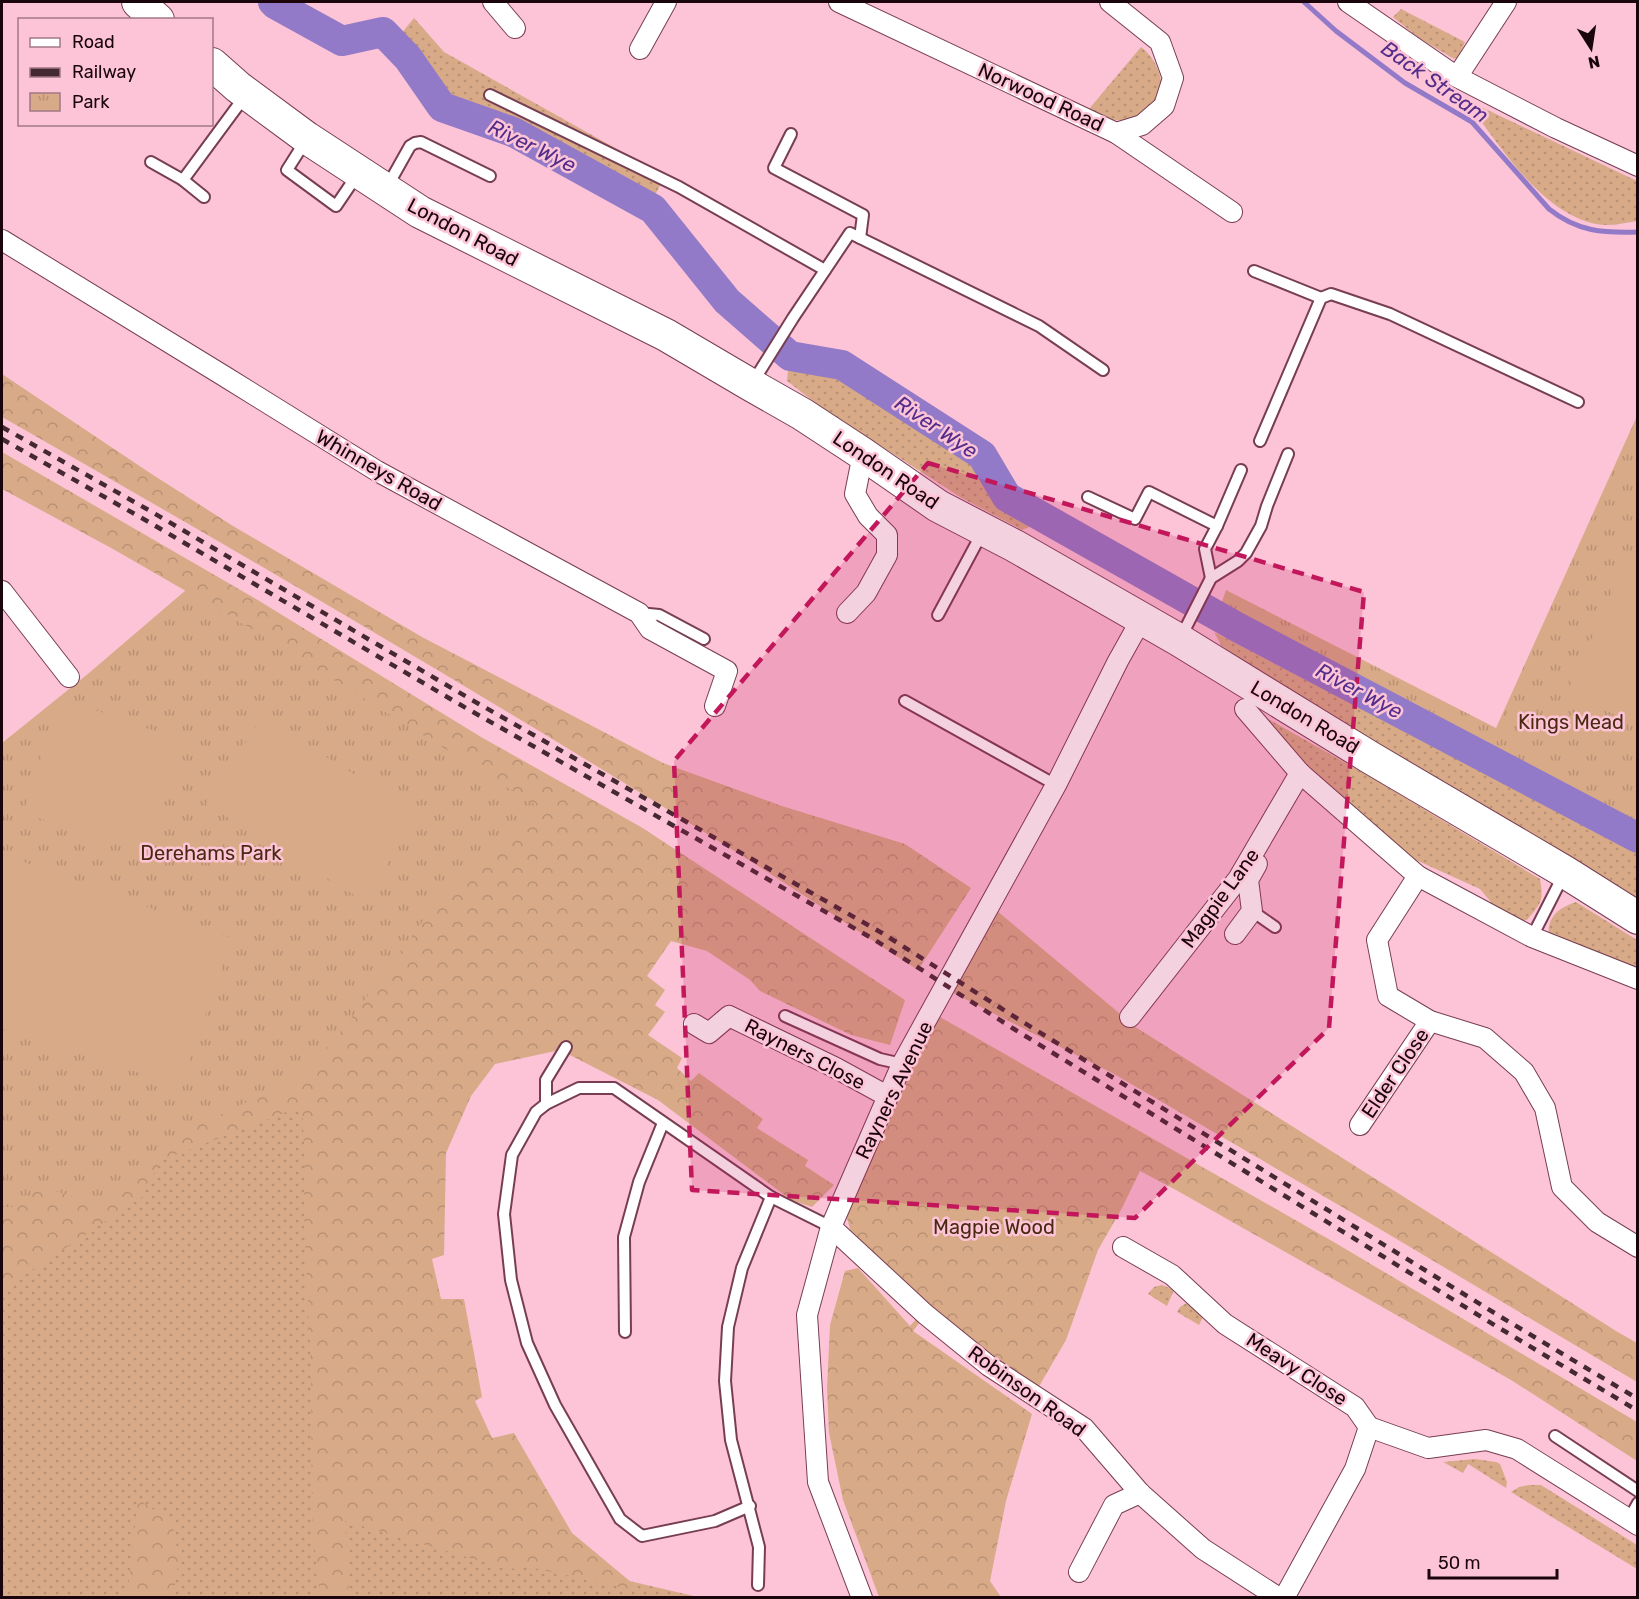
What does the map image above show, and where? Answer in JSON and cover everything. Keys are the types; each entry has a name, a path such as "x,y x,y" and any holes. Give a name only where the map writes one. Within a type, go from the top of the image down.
{"main road":[{"path":"138,2 156,18"},
{"name":"London Road","path":"213,65 307,138 420,212 666,335 802,414 863,453 938,506 1142,618 1184,629 1371,758 1565,872 1638,918"}],"street":[{"path":"493,2 515,28"},
{"path":"640,49 666,2"},
{"name":"Norwood Road","path":"839,2 1116,133 1232,212"},
{"path":"1110,2 1160,42 1173,78 1164,106 1142,125 1116,133"},
{"path":"1348,2 1457,77 1556,128 1638,166"},
{"path":"1457,77 1506,2"},
{"name":"Whinneys Road","path":"2,240 377,471 639,613 650,629 727,670 715,706"},
{"path":"847,613 866,593 887,555 887,535 868,516 855,494 863,453"},
{"path":"2,591 69,677"},
{"name":"Rayners Avenue","path":"862,1598 818,1482 807,1315 831,1227 902,1064 1056,785 1142,618"},
{"name":"London Road","path":"1245,709 1304,776 1418,876 1532,937 1638,979"},
{"path":"1235,934 1252,911 1248,880 1304,776"},
{"name":"Magpie Lane","path":"1130,1017 1238,879 1304,776"},
{"path":"1418,876 1377,940 1388,996 1430,1021 1485,1038 1524,1072 1545,1107 1562,1187 1597,1222 1638,1248"},
{"name":"Rayners Close","path":"694,1024 710,1033 729,1016 836,1068 887,1096"},
{"name":"Elder Close","path":"1360,1125 1430,1021"},
{"name":"Robinson Road","path":"831,1227 925,1314 989,1366 1084,1428 1140,1493 1203,1549 1279,1598"},
{"name":"Meavy Close","path":"1123,1247 1172,1275 1225,1324 1355,1407 1370,1427"},
{"path":"1284,1598 1355,1469 1370,1427 1428,1448 1486,1440 1517,1449 1635,1516"},
{"path":"1079,1572 1114,1505 1140,1493"}],"lane":[{"path":"183,180 248,93"},
{"path":"489,95 678,187 825,270"},
{"path":"791,134 774,168 863,215 860,238"},
{"path":"307,138 286,170 336,206 359,172"},
{"path":"386,189 410,146 421,142 490,176"},
{"path":"151,162 183,180 204,197"},
{"path":"751,385 850,233 1039,326 1103,370"},
{"path":"1254,271 1321,298 1331,294 1390,314 1578,402"},
{"path":"1260,441 1321,298"},
{"path":"1184,629 1209,582 1246,553 1261,526 1288,454"},
{"path":"1209,582 1205,549 1241,470"},
{"path":"1088,497 1135,519 1149,492 1217,526"},
{"path":"938,615 984,530"},
{"path":"639,613 659,615 704,639"},
{"path":"905,701 1056,785"},
{"path":"1532,937 1565,872"},
{"path":"1252,911 1275,927"},
{"path":"785,1016 880,1059 902,1064"},
{"path":"546,1104 546,1080 566,1047"},
{"path":"750,1506 715,1521 642,1536 620,1519 555,1405 527,1343 511,1280 504,1214 512,1155 536,1112 546,1104 579,1088 614,1088 771,1197 831,1227"},
{"path":"626,1332 624,1237 639,1182 663,1123"},
{"path":"758,1585 759,1547 731,1440 725,1381 728,1327 742,1268 771,1197"},
{"path":"1555,1436 1638,1491"}],"highlighted area":[{"path":"928,463 1364,592 1329,1028 1135,1218 692,1190 674,761"}],"green space":[{"path":"1401,9 1465,42 1458,58 1451,57 1419,38 1393,17"},
{"path":"414,18 444,52 665,176 645,214 596,178 526,134 498,127 462,127 445,118 431,96 425,94 402,47 396,40"},
{"path":"1141,47 1151,57 1159,71 1161,87 1156,101 1138,116 1124,120 1111,119 1089,109"},
{"path":"1479,106 1637,181 1637,221 1601,225 1577,218 1559,208 1527,180 1500,147 1476,114"},
{"path":"788,371 818,372 845,379 984,470 993,479 999,503 1032,526 1022,530 960,497 821,407 787,381"},
{"path":"2,374 233,526 422,637 663,763 782,806 905,844 971,888 918,970 752,862 548,736 2,417"},
{"name":"Kings Mead","path":"1637,416 1637,830 1218,613 1226,590 1496,728"},
{"path":"2,452 256,599 481,737 641,827 905,1000 890,1045 851,1035 760,991 750,980 707,951 671,941 647,976 665,990 655,1005 665,1012 648,1035 682,1058 677,1068 691,1081 699,1073 763,1119 757,1128 808,1160 805,1166 834,1185 812,1207 791,1200 658,1100 560,1050 495,1064 471,1096 446,1153 444,1255 432,1259 441,1299 464,1299 482,1397 475,1401 492,1438 514,1433 572,1533 643,1592 529,1567 507,1569 345,1521 349,1597 320,1597 312,1522 311,1370 302,1106 160,1161 142,1197 2,1290 2,1057 250,628 113,549 2,489"},
{"path":"1637,539 1637,725 1567,692"},
{"name":"Derehams Park","path":"186,590 542,809 443,894 349,1021 300,1079 278,1091 199,1123 175,1136 132,1174 115,1203 105,1207 39,1186 29,1197 14,1207 2,1207 2,743 89,673"},
{"path":"1214,632 1637,851 1637,907 1284,691 1221,645"},
{"path":"60,698 187,742 146,853 23,813"},
{"path":"1256,712 1367,775 1540,879 1542,892 1536,910 1527,920 1516,922 1501,914 1480,889 1416,860 1336,801"},
{"path":"262,716 418,815 364,901 206,804"},
{"path":"2,854 232,938 181,1086 2,1029"},
{"path":"1576,902 1637,940 1637,977 1549,940 1549,926 1554,915"},
{"path":"996,910 1137,1028 1637,1343 1637,1382 1114,1074 945,989"},
{"name":"Magpie Wood","path":"940,1017 1332,1241 1637,1422 1637,1461 1511,1380 1140,1171 1098,1250 1066,1340 1038,1388 927,1313 913,1331 1032,1414 1006,1501 990,1581 1001,1597 879,1597 843,1500 829,1433 827,1389 830,1325 845,1271 858,1268 910,1326 926,1308 851,1233 845,1210 903,1081"},
{"path":"450,1069 423,1236 509,1553 698,1597 2,1598 2,1207 175,1136"},
{"path":"1162,1285 1174,1290 1167,1306 1148,1294 1154,1287"},
{"path":"1190,1301 1204,1315 1199,1325 1177,1312 1180,1307"},
{"path":"1475,1459 1500,1464 1507,1482 1506,1488 1468,1464 1463,1473 1443,1462"},
{"path":"1529,1485 1541,1485 1637,1545 1637,1569 1511,1492"},
{"path":"138,1499 172,1522 179,1559 173,1597 127,1597"}],"waterway":[{"name":"River Wye","path":"273,2 342,41 383,32 408,58 442,107 513,132 653,209 727,301 790,356 842,365 982,455 1007,497 1237,627 1638,838"},
{"name":"Back Stream","path":"1304,2 1336,31 1405,83 1472,122 1549,209 1560,217 1591,230 1638,232"}],"railway":[{"path":"2,427 152,512 472,700 882,933 1501,1317 1638,1399"},
{"path":"2,439 466,708 875,940 1014,1029 1638,1411"}]}
